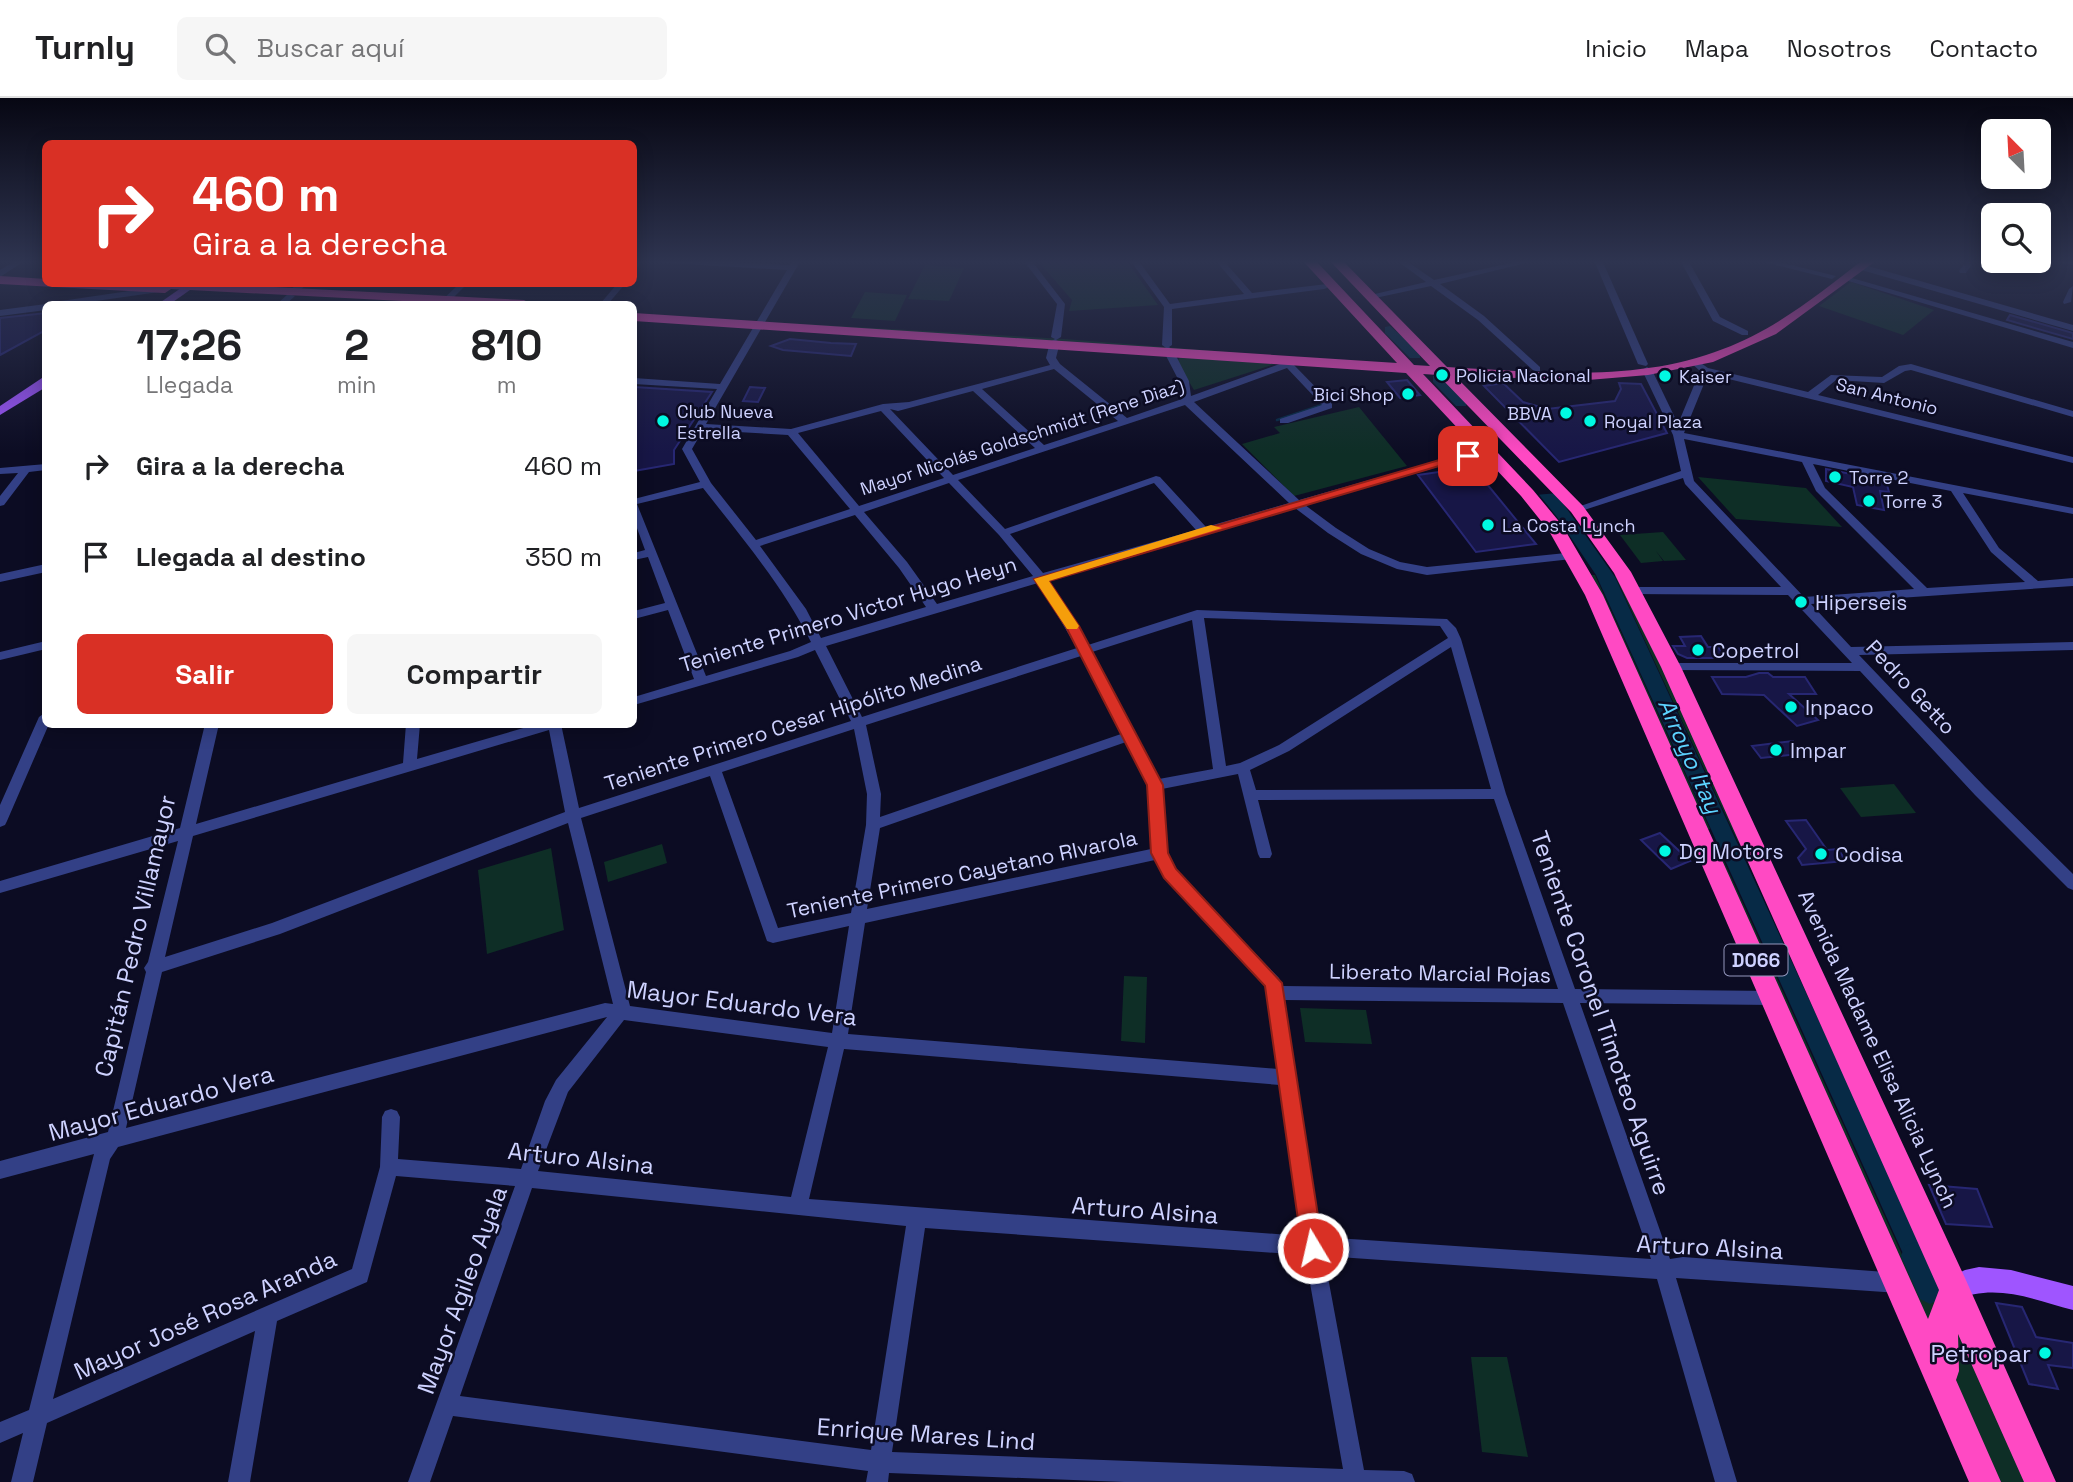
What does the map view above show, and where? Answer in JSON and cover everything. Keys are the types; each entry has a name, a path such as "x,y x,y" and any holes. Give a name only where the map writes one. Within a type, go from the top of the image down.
{"highway":[{"path":"818,325 1556,376 1645,367 1700,355 1758,325"},
{"path":"1360,325 1385,351 1385,357 1375,363"},
{"name":"D066","path":"1367,325 1487,455 1527,493 1572,555 1604,615 1946,1388 1985,1482"},
{"name":"Avenida Madame Elisa Alicia Lynch","path":"1399,325 1577,509 1604,543 1632,591 1671,667 1955,1288 2040,1482"},
{"path":"1409,325 1445,358 1474,369 1700,366 1757,338 1777,325"},
{"path":"1167,348 1295,363 1375,363 1412,381 1487,455"},
{"path":"1474,369 1465,379 1539,459 1558,489"},
{"path":"1946,1388 1943,1315 1955,1288"}],"main road":[{"path":"0,411 42,384"},
{"path":"1955,1288 1964,1279 1983,1278 2073,1298"}],"street":[{"path":"761,325 687,449 706,484 755,544 802,612 859,723 874,794 873,825 860,919 839,1041 798,1205"},
{"path":"1058,325 1051,358 1056,366 1126,422"},
{"path":"1168,325 1167,348 1184,381 1187,401 1296,505 1374,557 1405,569 1427,570 1572,555"},
{"path":"1488,325 1536,369"},
{"name":"Pedro Getto","path":"1626,325 1678,435 1689,482 1982,793 2073,884"},
{"path":"1728,325 1745,333"},
{"path":"2004,325 2073,345"},
{"path":"1284,421 1329,406 1295,363"},
{"name":"Mayor Nicolás Goldschmidt (Rene Diaz)","path":"755,544 1126,422 1295,363"},
{"path":"699,427 791,432 1056,366"},
{"path":"1700,366 1678,435 2073,511"},
{"name":"San Antonio","path":"1700,366 2073,460"},
{"path":"1811,395 1834,377 1885,380 1905,366 2073,414"},
{"path":"637,381 724,387"},
{"path":"974,387 1042,449"},
{"path":"883,410 1003,533 1041,579 1086,652 1155,785 1159,853 1183,888 1273,983 1313,1248 1356,1480"},
{"path":"791,432 903,565 935,610"},
{"name":"Teniente Primero Victor Hugo Heyn","path":"637,700 1204,531 1487,455"},
{"path":"1805,458 1820,489 1924,592"},
{"path":"0,471 42,467"},
{"path":"0,503 26,469"},
{"path":"1577,509 1687,473"},
{"path":"1003,533 1156,479 1204,531"},
{"path":"637,504 706,484"},
{"path":"1955,489 1995,550 2036,585"},
{"path":"637,514 701,680"},
{"path":"637,556 650,552"},
{"path":"0,578 42,569"},
{"path":"1801,601 2073,582"},
{"path":"1632,591 1791,591"},
{"path":"637,614 671,605"},
{"path":"1197,614 1220,772"},
{"name":"Teniente Primero Cesar Hipólito Medina","path":"152,968 275,929 573,815 1086,652 1197,614 1436,620 1448,625 1455,639"},
{"path":"1155,785 1243,768 1284,748 1439,652 1455,639"},
{"name":"Teniente Coronel Timoteo Aguirre","path":"1455,639 1499,794 1664,1270 1726,1482"},
{"path":"0,656 42,646"},
{"path":"1849,651 2073,646"},
{"path":"1671,667 1864,667"},
{"path":"0,821 42,725"},
{"name":"Capitán Pedro Villamayor","path":"22,1482 102,1156 114,1141 152,968 211,728"},
{"path":"410,765 413,728"},
{"path":"0,887 410,765 544,728"},
{"path":"556,728 573,815 622,1006 620,1013"},
{"path":"873,825 1129,736"},
{"path":"1243,768 1265,854"},
{"name":"Teniente Primero Cayetano RIvarola","path":"715,771 773,936 1159,853"},
{"path":"1252,795 1499,794"},
{"name":"Liberato Marcial Rojas","path":"1275,993 1773,998"},
{"name":"Mayor Eduardo Vera","path":"0,1170 606,1010 839,1041 1286,1077"},
{"name":"Mayor Agileo Ayala","path":"419,1482 562,1086 620,1013"},
{"name":"Mayor José Rosa Aranda","path":"0,1433 360,1275 389,1167 391,1117"},
{"name":"Arturo Alsina","path":"389,1167 529,1176 917,1217 1313,1248 1664,1270 1683,1267 1899,1283"},
{"path":"879,1472 917,1217"},
{"path":"239,1482 268,1316"},
{"name":"Enrique Mares Lind","path":"447,1405 879,1472 1404,1482"}],"green space":[{"path":"805,325 1064,339 1403,366"},
{"path":"1873,325 1916,325 1903,335"},
{"path":"1180,357 1275,364 1194,390 1177,362"},
{"path":"1359,407 1407,466 1294,496 1242,444 1280,433 1274,427"},
{"path":"1698,477 1806,488 1842,527 1736,519"},
{"path":"1663,532 1686,560 1664,561 1656,551 1663,561 1641,563 1620,535"},
{"path":"1589,575 1595,575 1710,829 1706,829"},
{"path":"1615,576 1619,576 1747,842 1738,842"},
{"path":"1894,784 1916,813 1861,817 1840,788"},
{"path":"662,844 667,863 608,882 604,862"},
{"path":"1714,846 1717,846 1914,1281 1940,1282 1741,847 1746,847 1945,1285 1935,1342"},
{"path":"551,848 564,930 487,954 478,870"},
{"path":"1124,976 1147,977 1145,1043 1121,1041"},
{"path":"1300,1008 1366,1010 1372,1044 1305,1042"},
{"path":"1953,1308 2030,1482 1998,1482 1954,1377"},
{"path":"1471,1357 1507,1357 1528,1457 1482,1452"}],"water":[{"path":"1449,383 1562,502 1615,577 1939,1282 1915,1280 1596,575 1557,517"}],"pier":[{"path":"1375,325 1395,325 1417,347 1417,351 1401,352"},
{"path":"1449,379 1558,493 1535,495 1431,385 1434,381"}],"building":[{"path":"0,325 42,325 42,332 0,355"},
{"path":"2023,325 2044,325 2073,333 2073,339"},
{"path":"790,339 856,344 851,356 783,350 771,346"},
{"path":"1407,380 1420,395 1400,398 1387,382"},
{"name":"Royal Plaza","path":"1503,383 1523,402 1547,409 1615,401 1621,389 1619,383 1641,384 1667,433 1559,462 1484,386"},
{"name":"Club Nueva Estrella","path":"637,387 712,392 674,450 674,464 637,470"},
{"path":"750,387 765,388 758,402 743,401"},
{"name":"La Costa Lynch","path":"1473,467 1536,544 1476,552 1418,475"},
{"path":"1826,469 1886,481 1889,492 1880,491 1884,510 1857,505 1853,487 1826,481"},
{"name":"Copetrol","path":"1701,636 1708,647 1718,647 1723,654 1718,658 1687,658 1678,654 1673,646 1685,646 1680,637"},
{"name":"Inpaco","path":"1768,673 1773,677 1805,677 1816,694 1789,694 1818,720 1797,726 1764,695 1722,694 1712,677 1746,677"},
{"name":"Impar","path":"1793,741 1799,754 1761,758 1752,746"},
{"name":"Codisa","path":"1806,820 1827,850 1838,849 1846,861 1802,865 1798,858 1806,849 1786,821"},
{"name":"Dg Motors","path":"1660,833 1690,861 1671,869 1641,840"},
{"path":"1929,1185 1977,1189 1992,1227 1946,1224"},
{"name":"Petropar","path":"1996,1303 2022,1307 2036,1337 2073,1343 2073,1368 2048,1365 2058,1389 2029,1384"}],"waterway":[{"name":"Arroyo Itay","path":"1390,330 1415,355"},
{"name":"Arroyo Itay","path":"1438,379 1461,403"},
{"path":"1277,420 1325,404"},
{"name":"Arroyo Itay","path":"1915,1256 1930,1289"}],"slow traffic":[{"path":"1072,626 1041,579 1216,528"}],"place":[{"name":"Policia Nacional","path":"1442,375"},
{"name":"Kaiser","path":"1665,376"},
{"name":"Bici Shop","path":"1408,394"},
{"name":"BBVA","path":"1566,413"},
{"name":"Club Nueva Estrella","path":"663,421"},
{"name":"Royal Plaza","path":"1590,421"},
{"name":"Torre 2","path":"1835,477"},
{"name":"Torre 3","path":"1869,501"},
{"name":"La Costa Lynch","path":"1488,525"},
{"name":"Hiperseis","path":"1801,602"},
{"name":"Copetrol","path":"1698,650"},
{"name":"Inpaco","path":"1791,707"},
{"name":"Impar","path":"1776,750"},
{"name":"Dg Motors","path":"1665,851"},
{"name":"Codisa","path":"1821,854"},
{"name":"Petropar","path":"2045,1353"}],"route":[{"path":"1313,1248 1273,983 1170,874 1159,853 1155,785 1072,626 1041,579 1468,456"}]}
